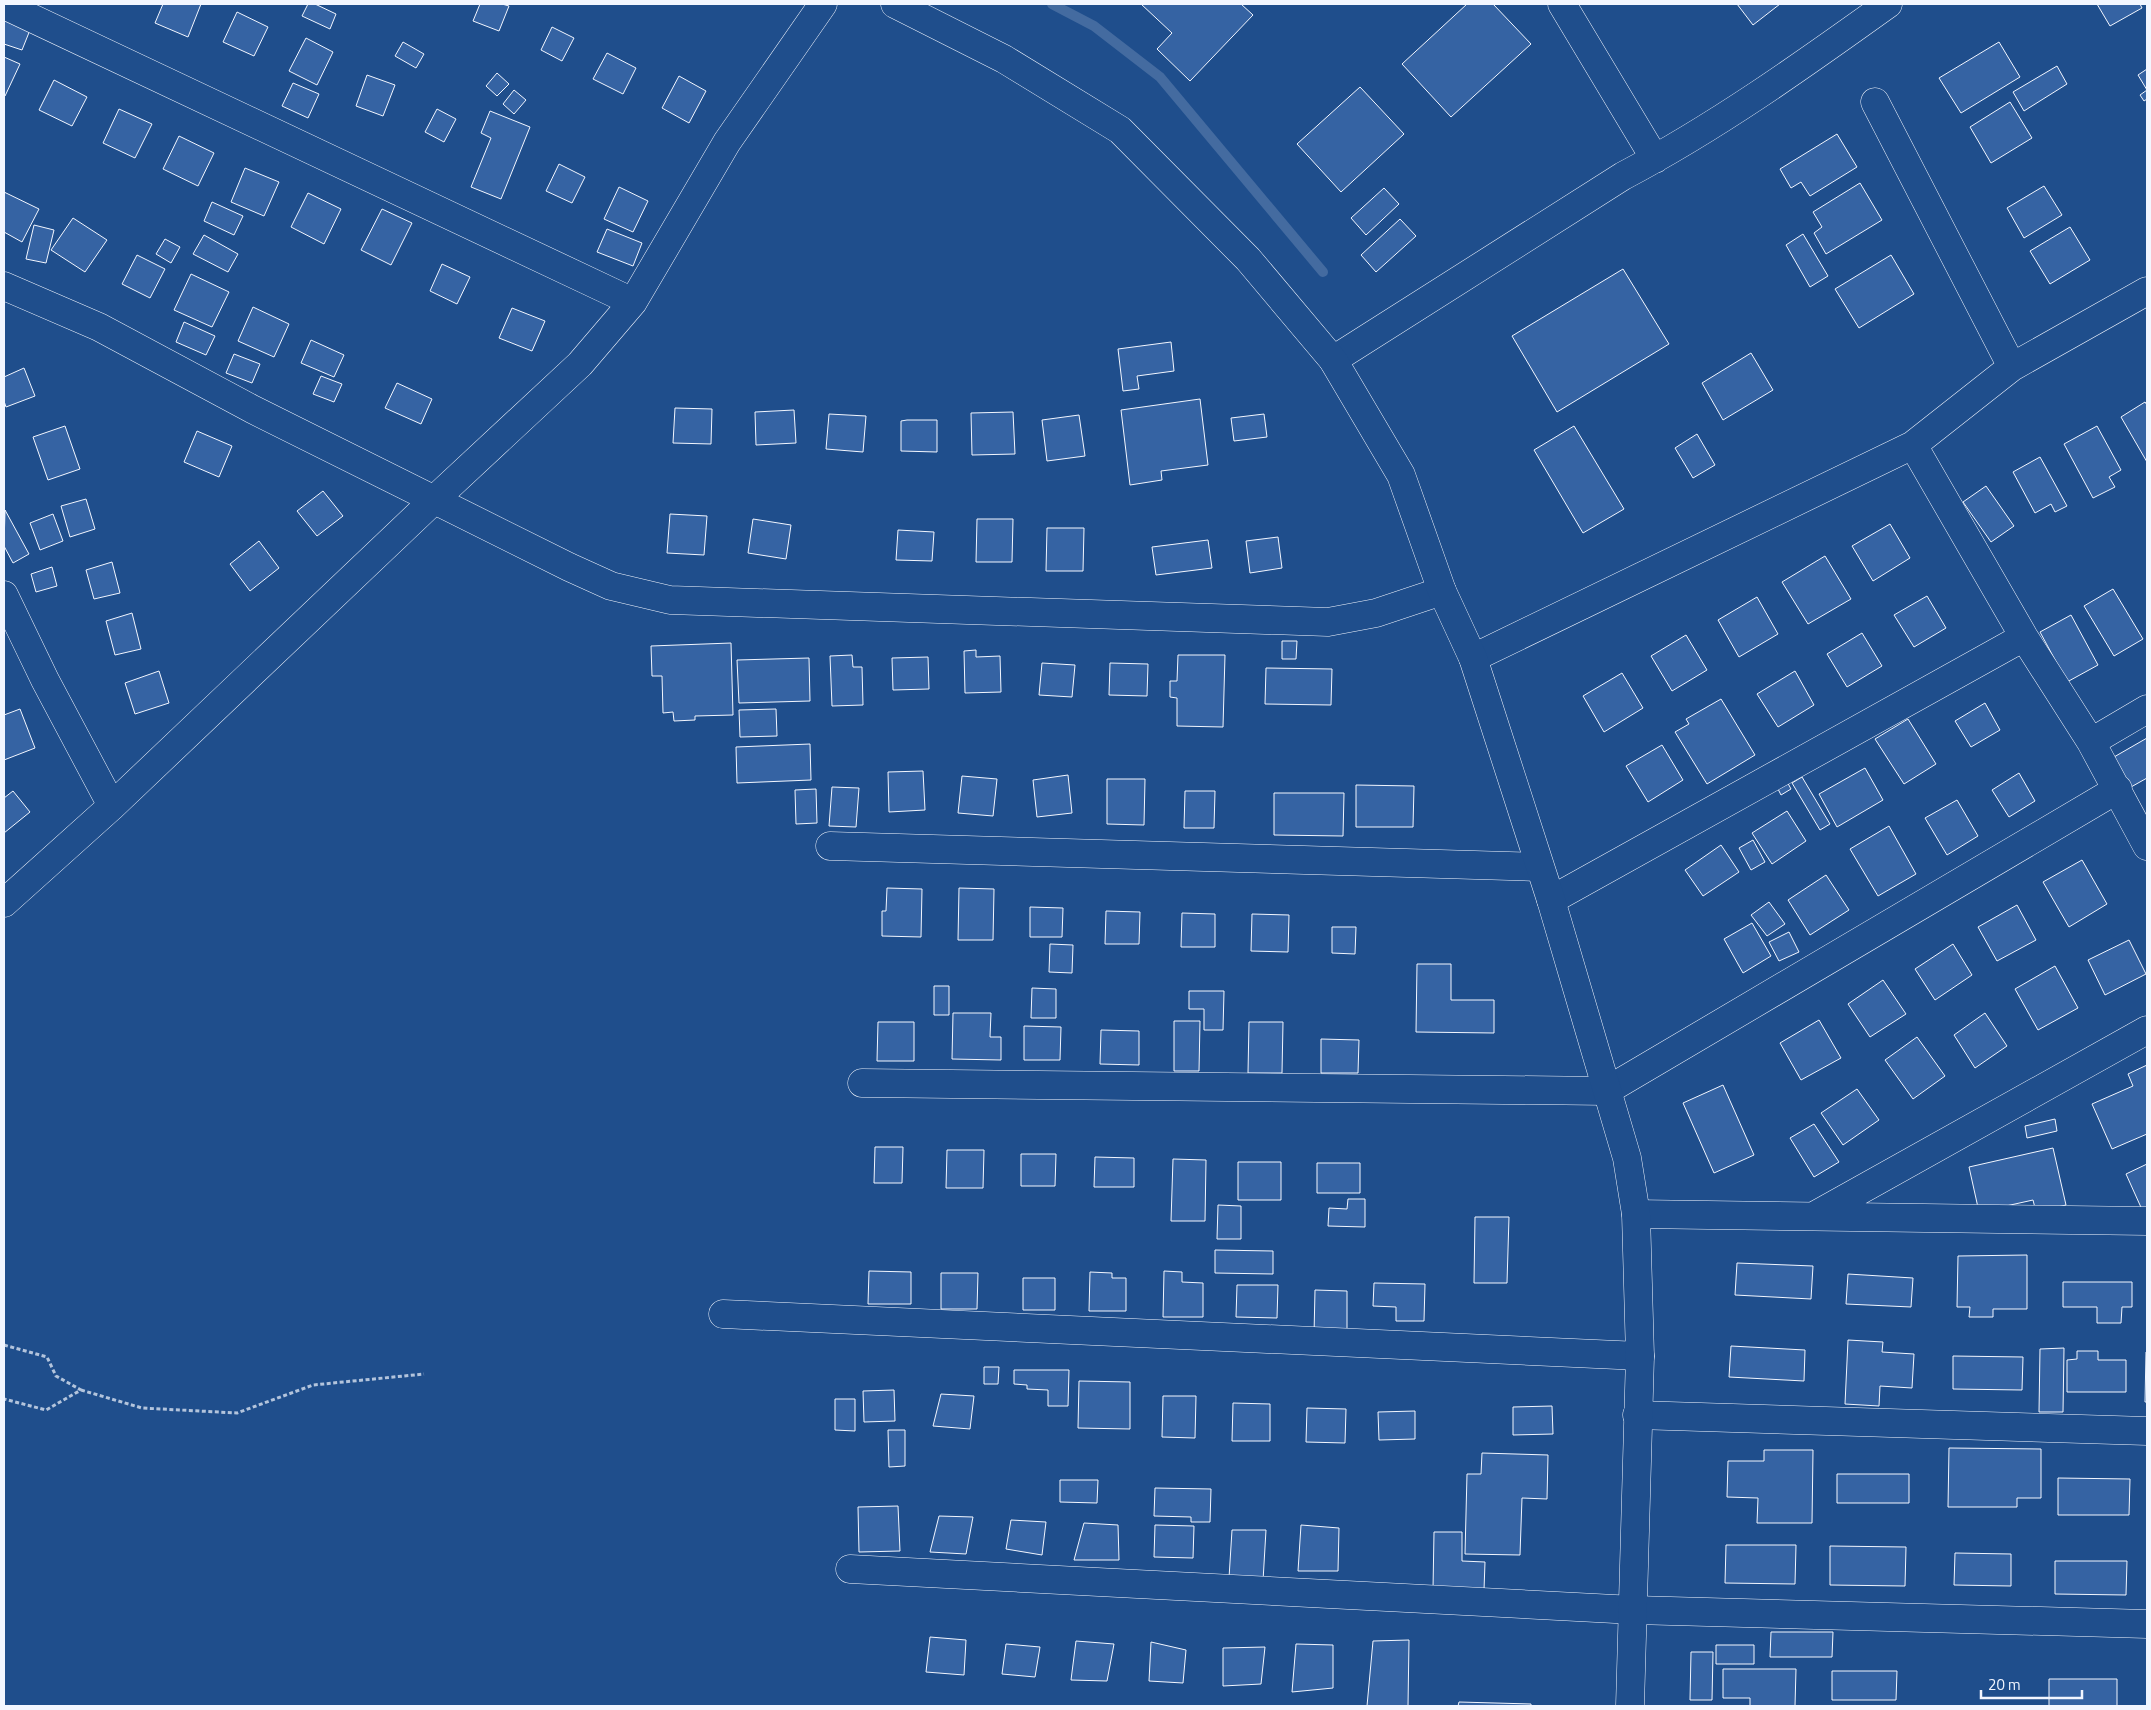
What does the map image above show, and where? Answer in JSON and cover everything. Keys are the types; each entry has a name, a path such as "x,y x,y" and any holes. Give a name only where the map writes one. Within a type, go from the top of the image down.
{"street":[{"path":"4,903 112,806 434,499 580,364 633,302 727,142 823,4"},
{"path":"895,4 1004,59 1120,130 1248,259 1333,360 1401,476 1442,591 1473,658 1550,900 1627,1158 1636,1214 1640,1356 1630,1706"},
{"path":"1562,4 1655,159"},
{"path":"1333,360 1623,176 1655,159 1781,80 1888,4"},
{"path":"4,5 633,302"},
{"path":"1875,102 2012,367"},
{"path":"4,286 99,327 252,409 568,568 611,586 670,600 1328,622 1376,613 1442,591"},
{"path":"1473,658 1913,445 2012,367 2147,291"},
{"path":"1913,445 2024,637 2091,742 2147,846"},
{"path":"4,594 45,680 112,806"},
{"path":"1550,900 2024,637"},
{"path":"2091,742 2147,709"},
{"path":"862,1083 1606,1090 2118,789"},
{"path":"830,846 1540,868"},
{"path":"1813,1217 2147,1030"},
{"path":"1636,1214 2147,1221"},
{"path":"722,1314 1640,1356"},
{"path":"1637,1415 2147,1431"},
{"path":"850,1569 1634,1610 2147,1624"}],"path":[{"path":"4,1345 47,1356 56,1376 81,1390 142,1408 237,1413 313,1385 424,1374"},
{"path":"4,1399 46,1410 81,1390"}],"building":[{"path":"163,4 201,4 188,37 155,23"},
{"path":"308,4 315,4 336,14 330,29 302,16"},
{"path":"480,4 502,4 509,6 499,31 473,21"},
{"path":"1141,4 1241,4 1253,15 1190,81 1157,49 1172,33"},
{"path":"1467,4 1493,4 1531,44 1451,117 1402,64"},
{"path":"1737,4 1780,4 1753,25"},
{"path":"2097,4 2140,4 2142,8 2110,26"},
{"path":"237,12 268,27 254,56 223,42"},
{"path":"4,20 30,30 22,50 4,44"},
{"path":"552,27 574,38 562,61 541,50"},
{"path":"306,38 333,52 317,85 289,71"},
{"path":"403,42 424,54 416,68 395,56"},
{"path":"1999,42 2020,77 1961,113 1939,78"},
{"path":"607,53 636,68 623,94 593,79"},
{"path":"4,57 20,64 5,96 4,95"},
{"path":"2057,66 2067,84 2024,111 2013,92"},
{"path":"2147,69 2147,90 2138,75"},
{"path":"497,73 509,84 497,96 486,86"},
{"path":"367,75 395,85 383,116 356,106"},
{"path":"679,76 706,91 689,123 662,108"},
{"path":"54,80 87,97 72,126 39,110"},
{"path":"293,83 319,94 308,118 282,106"},
{"path":"1360,87 1404,134 1341,192 1297,144"},
{"path":"514,90 526,100 514,114 503,104"},
{"path":"2147,90 2147,99 2144,101 2140,95"},
{"path":"2010,102 2032,138 1991,163 1970,127"},
{"path":"119,109 152,124 135,158 103,143"},
{"path":"437,109 456,119 444,142 425,132"},
{"path":"490,111 530,127 501,199 471,187 491,138 481,133"},
{"path":"1837,134 1857,167 1810,196 1801,182 1791,188 1780,169"},
{"path":"179,136 214,153 198,186 163,169"},
{"path":"559,164 585,177 572,203 546,191"},
{"path":"245,168 279,182 264,216 231,202"},
{"path":"1860,183 1882,220 1826,254 1814,233 1822,227 1813,212"},
{"path":"2044,186 2062,215 2024,238 2007,208"},
{"path":"619,187 648,201 633,232 604,219"},
{"path":"1384,188 1399,204 1366,235 1351,218"},
{"path":"4,192 39,209 22,242 4,232"},
{"path":"308,193 341,209 324,244 291,227"},
{"path":"212,202 243,216 234,235 204,221"},
{"path":"382,209 412,223 391,265 361,250"},
{"path":"73,218 107,240 85,272 51,250"},
{"path":"1400,219 1416,236 1376,272 1361,255"},
{"path":"34,225 54,230 46,263 26,259"},
{"path":"2070,227 2090,260 2050,284 2030,251"},
{"path":"607,229 642,243 633,266 597,252"},
{"path":"1803,234 1828,276 1810,287 1786,245"},
{"path":"204,235 238,254 228,272 193,254"},
{"path":"165,239 180,247 171,263 156,254"},
{"path":"137,255 165,269 150,298 122,284"},
{"path":"1891,255 1914,294 1859,328 1835,289"},
{"path":"442,264 470,277 457,304 430,291"},
{"path":"1623,269 1669,344 1557,412 1512,336"},
{"path":"191,274 229,292 212,327 174,310"},
{"path":"253,307 289,324 274,357 238,341"},
{"path":"512,308 545,321 532,351 499,338"},
{"path":"184,322 215,336 206,355 176,342"},
{"path":"311,340 344,355 334,377 301,363"},
{"path":"1171,342 1174,371 1137,376 1139,389 1123,391 1118,349"},
{"path":"1751,353 1773,390 1723,420 1702,383"},
{"path":"234,354 260,364 252,383 226,373"},
{"path":"24,368 35,396 6,407 4,401 4,377"},
{"path":"321,376 342,384 334,402 313,394"},
{"path":"397,383 432,399 421,424 385,408"},
{"path":"1200,399 1208,465 1161,471 1162,480 1130,485 1121,410"},
{"path":"2145,402 2147,405 2147,462 2121,417"},
{"path":"675,408 712,409 711,444 673,443"},
{"path":"794,410 796,443 756,445 755,412"},
{"path":"1013,412 1015,454 972,455 971,413"},
{"path":"829,414 866,416 863,452 826,449"},
{"path":"1264,414 1267,437 1234,441 1231,418"},
{"path":"1079,415 1085,456 1047,461 1042,420"},
{"path":"937,420 937,452 901,451 901,421"},
{"path":"65,426 80,469 48,480 33,437"},
{"path":"1574,426 1624,509 1583,533 1534,450"},
{"path":"2097,426 2121,470 2109,477 2115,487 2093,498 2064,444"},
{"path":"197,431 232,446 219,477 184,462"},
{"path":"1697,434 1715,465 1693,478 1675,448"},
{"path":"2040,457 2067,506 2055,512 2051,504 2035,513 2013,472"},
{"path":"1986,486 2014,526 1991,542 1963,502"},
{"path":"323,491 343,516 317,536 297,511"},
{"path":"86,499 95,529 70,537 61,506"},
{"path":"5,510 29,554 13,563 4,546"},
{"path":"53,514 63,541 40,550 30,523"},
{"path":"670,514 707,516 704,555 667,553"},
{"path":"753,519 791,525 786,559 748,553"},
{"path":"977,519 1013,519 1012,562 976,562"},
{"path":"1890,524 1910,558 1873,581 1852,546"},
{"path":"1047,528 1084,528 1083,571 1046,571"},
{"path":"898,530 934,532 932,561 896,560"},
{"path":"1278,537 1282,568 1250,573 1246,541"},
{"path":"1208,540 1212,568 1156,575 1152,547"},
{"path":"259,541 279,568 250,591 230,564"},
{"path":"1825,556 1851,599 1808,624 1782,582"},
{"path":"112,562 120,593 94,599 86,570"},
{"path":"52,567 57,586 36,592 31,574"},
{"path":"2113,589 2143,639 2114,656 2084,606"},
{"path":"1927,596 1946,628 1914,647 1894,615"},
{"path":"1757,597 1778,634 1739,657 1718,620"},
{"path":"132,613 141,649 115,655 106,621"},
{"path":"2071,615 2098,665 2067,682 2040,632"},
{"path":"1862,633 1882,666 1847,687 1827,654"},
{"path":"1686,635 1707,670 1672,691 1651,656"},
{"path":"1282,641 1297,641 1296,659 1282,659"},
{"path":"731,643 733,715 695,716 695,720 674,721 673,712 663,713 662,676 652,676 651,646"},
{"path":"976,650 976,657 1000,656 1001,692 965,693 964,651"},
{"path":"852,655 853,667 862,667 863,705 832,706 830,656"},
{"path":"1178,655 1225,655 1223,727 1177,726 1177,698 1170,697 1170,681 1177,681"},
{"path":"928,657 929,689 893,690 892,658"},
{"path":"809,658 810,701 739,703 737,660"},
{"path":"1042,663 1075,665 1072,697 1039,695"},
{"path":"1110,663 1148,664 1147,696 1109,695"},
{"path":"1266,668 1332,669 1331,705 1265,704"},
{"path":"159,671 169,703 135,714 125,683"},
{"path":"1795,671 1814,705 1778,727 1757,694"},
{"path":"1622,673 1643,708 1604,732 1583,696"},
{"path":"1721,699 1755,755 1707,784 1675,732 1689,724 1686,719"},
{"path":"1985,703 2000,730 1971,747 1955,721"},
{"path":"20,709 35,748 4,760 4,715"},
{"path":"776,709 777,736 740,737 739,710"},
{"path":"1908,719 1936,764 1904,784 1875,739"},
{"path":"2147,738 2147,778 2131,787 2114,757"},
{"path":"810,744 811,780 737,783 736,747"},
{"path":"1662,745 1683,780 1648,802 1626,766"},
{"path":"1865,768 1883,800 1837,827 1819,794"},
{"path":"923,771 925,810 889,812 888,772"},
{"path":"2019,773 2035,801 2009,817 1992,790"},
{"path":"1068,775 1072,813 1037,817 1033,780"},
{"path":"962,776 997,779 993,816 958,813"},
{"path":"1784,776 1791,789 1781,795 1774,781"},
{"path":"1802,777 1830,824 1820,830 1792,783"},
{"path":"1107,779 1145,779 1144,825 1107,824"},
{"path":"1356,785 1414,786 1413,827 1356,827"},
{"path":"832,787 859,788 856,827 829,826"},
{"path":"816,789 817,823 796,824 795,790"},
{"path":"13,791 30,812 4,833 4,798"},
{"path":"1185,791 1215,791 1214,828 1184,828"},
{"path":"1274,793 1344,793 1343,836 1274,835"},
{"path":"1957,800 1978,836 1947,855 1925,818"},
{"path":"1787,811 1806,841 1772,864 1752,833"},
{"path":"1889,826 1916,874 1878,896 1850,849"},
{"path":"1753,840 1765,862 1751,870 1739,848"},
{"path":"1721,845 1739,872 1703,896 1685,870"},
{"path":"2082,860 2107,904 2069,927 2043,882"},
{"path":"1826,875 1849,910 1810,935 1788,900"},
{"path":"887,888 922,889 921,937 882,936 882,911 886,911"},
{"path":"959,888 994,889 993,940 958,940"},
{"path":"1769,902 1785,924 1767,936 1751,915"},
{"path":"2017,905 2036,940 1997,961 1978,927"},
{"path":"1030,907 1063,908 1062,937 1030,937"},
{"path":"1106,911 1140,912 1139,944 1105,944"},
{"path":"1182,913 1215,914 1215,947 1181,947"},
{"path":"1252,914 1289,915 1288,952 1251,951"},
{"path":"1752,923 1771,956 1743,973 1724,939"},
{"path":"1332,927 1356,927 1355,954 1332,953"},
{"path":"1789,932 1799,952 1779,961 1769,942"},
{"path":"2129,940 2146,974 2105,995 2088,960"},
{"path":"1050,944 1073,945 1072,973 1049,972"},
{"path":"1953,944 1972,975 1935,1000 1915,969"},
{"path":"1417,964 1451,964 1451,1000 1494,1000 1494,1033 1416,1032"},
{"path":"2055,966 2078,1008 2038,1030 2015,989"},
{"path":"1883,980 1906,1014 1870,1037 1848,1004"},
{"path":"934,986 949,986 949,1015 934,1015"},
{"path":"1032,988 1056,989 1056,1018 1031,1018"},
{"path":"1189,991 1224,991 1223,1030 1204,1030 1204,1009 1189,1009"},
{"path":"953,1013 991,1013 990,1037 1001,1037 1001,1060 952,1059"},
{"path":"1985,1013 2007,1046 1975,1068 1954,1035"},
{"path":"1819,1020 1841,1058 1801,1080 1780,1043"},
{"path":"1174,1021 1200,1021 1199,1071 1174,1071"},
{"path":"878,1022 914,1022 914,1061 877,1061"},
{"path":"1249,1022 1283,1022 1282,1073 1248,1073"},
{"path":"1024,1026 1061,1027 1060,1060 1024,1060"},
{"path":"1101,1030 1139,1031 1139,1065 1100,1064"},
{"path":"1917,1037 1945,1076 1913,1099 1885,1060"},
{"path":"1321,1039 1359,1040 1358,1073 1321,1073"},
{"path":"2147,1065 2147,1134 2112,1149 2092,1104 2133,1086 2128,1074"},
{"path":"1723,1085 1754,1155 1714,1173 1683,1103"},
{"path":"1857,1089 1879,1120 1843,1145 1821,1113"},
{"path":"2055,1119 2057,1131 2027,1138 2025,1126"},
{"path":"1814,1124 1839,1162 1814,1177 1790,1138"},
{"path":"875,1147 903,1147 902,1183 874,1183"},
{"path":"2053,1148 2066,1205 2036,1212 2033,1200 1979,1212 1969,1167"},
{"path":"947,1150 984,1150 983,1188 946,1188"},
{"path":"1021,1154 1056,1154 1055,1186 1021,1186"},
{"path":"1095,1157 1134,1158 1134,1187 1094,1187"},
{"path":"1173,1159 1206,1160 1205,1221 1171,1221"},
{"path":"1238,1162 1281,1162 1281,1200 1238,1200"},
{"path":"1317,1163 1360,1163 1360,1193 1317,1193"},
{"path":"2147,1164 2147,1213 2144,1214 2126,1174"},
{"path":"1348,1199 1365,1199 1365,1227 1328,1226 1329,1208 1347,1209"},
{"path":"1218,1205 1241,1206 1241,1239 1217,1239"},
{"path":"1475,1217 1509,1217 1507,1283 1474,1283"},
{"path":"1215,1250 1273,1251 1273,1274 1215,1273"},
{"path":"2027,1255 2027,1309 1993,1309 1993,1317 1969,1317 1970,1307 1957,1307 1958,1256"},
{"path":"1737,1263 1813,1266 1811,1299 1735,1295"},
{"path":"869,1271 911,1272 911,1304 868,1304"},
{"path":"1164,1271 1182,1272 1182,1282 1203,1283 1203,1317 1163,1317"},
{"path":"1090,1272 1112,1273 1112,1278 1126,1278 1126,1311 1089,1311"},
{"path":"941,1273 978,1273 977,1309 941,1309"},
{"path":"1848,1274 1913,1278 1911,1307 1846,1304"},
{"path":"1023,1278 1055,1278 1055,1310 1023,1310"},
{"path":"2063,1282 2132,1282 2132,1307 2122,1307 2121,1323 2097,1323 2097,1307 2063,1307"},
{"path":"1374,1283 1425,1284 1424,1321 1396,1321 1396,1307 1373,1306"},
{"path":"1237,1285 1278,1285 1277,1318 1236,1317"},
{"path":"1315,1290 1347,1291 1347,1335 1314,1335"},
{"path":"1848,1340 1883,1342 1882,1352 1914,1354 1912,1388 1880,1386 1879,1406 1845,1404"},
{"path":"1731,1346 1805,1350 1804,1381 1729,1377"},
{"path":"2064,1348 2063,1412 2039,1412 2040,1349"},
{"path":"2077,1351 2098,1351 2098,1360 2126,1360 2126,1392 2067,1392 2067,1360 2077,1359"},
{"path":"2146,1352 2147,1402 2145,1402"},
{"path":"1953,1356 2023,1357 2022,1390 1953,1389"},
{"path":"984,1367 999,1367 998,1384 984,1384"},
{"path":"1014,1370 1069,1370 1068,1406 1048,1406 1048,1390 1027,1389 1027,1385 1014,1384"},
{"path":"1079,1381 1130,1382 1130,1429 1078,1428"},
{"path":"894,1390 895,1421 864,1422 863,1391"},
{"path":"941,1394 974,1396 970,1429 933,1426"},
{"path":"1163,1396 1196,1396 1195,1438 1162,1437"},
{"path":"835,1399 855,1399 855,1431 835,1430"},
{"path":"1233,1403 1270,1404 1270,1441 1232,1441"},
{"path":"1552,1406 1553,1434 1513,1435 1513,1407"},
{"path":"1307,1408 1346,1409 1345,1443 1306,1442"},
{"path":"1415,1411 1415,1439 1379,1440 1378,1412"},
{"path":"888,1430 905,1430 905,1466 889,1467"},
{"path":"1949,1448 2041,1449 2041,1498 2017,1498 2017,1507 1948,1507"},
{"path":"1764,1450 1813,1450 1812,1523 1757,1523 1758,1498 1727,1497 1728,1461 1764,1461"},
{"path":"1482,1453 1548,1455 1547,1499 1522,1498 1520,1555 1465,1554 1467,1474 1481,1474"},
{"path":"1837,1474 1909,1474 1909,1503 1837,1503"},
{"path":"2058,1478 2130,1479 2129,1515 2058,1515"},
{"path":"1060,1480 1098,1480 1097,1503 1060,1502"},
{"path":"1155,1488 1211,1489 1210,1522 1191,1522 1191,1517 1154,1516"},
{"path":"898,1506 900,1551 859,1552 858,1507"},
{"path":"939,1516 973,1517 966,1554 930,1552"},
{"path":"1011,1520 1046,1522 1042,1555 1006,1549"},
{"path":"1084,1523 1118,1525 1119,1560 1074,1560"},
{"path":"1155,1525 1194,1526 1193,1558 1154,1557"},
{"path":"1301,1525 1339,1528 1338,1571 1298,1571"},
{"path":"1232,1530 1266,1530 1263,1581 1229,1578"},
{"path":"1434,1532 1462,1532 1462,1561 1485,1562 1484,1590 1433,1589"},
{"path":"1726,1545 1796,1545 1795,1584 1725,1583"},
{"path":"1830,1546 1906,1547 1905,1586 1830,1585"},
{"path":"1955,1553 2011,1554 2011,1586 1954,1585"},
{"path":"2055,1561 2127,1561 2126,1595 2055,1594"},
{"path":"1771,1632 1833,1632 1832,1657 1770,1657"},
{"path":"930,1637 966,1640 964,1675 926,1672"},
{"path":"1409,1640 1408,1706 1367,1706 1373,1641"},
{"path":"1076,1641 1114,1644 1107,1681 1071,1680"},
{"path":"1151,1642 1186,1650 1183,1683 1149,1681"},
{"path":"1006,1644 1040,1647 1035,1677 1002,1674"},
{"path":"1296,1644 1333,1645 1333,1688 1292,1692"},
{"path":"1716,1645 1754,1645 1754,1664 1716,1664"},
{"path":"1265,1647 1261,1684 1223,1686 1223,1648"},
{"path":"1691,1652 1713,1652 1712,1700 1690,1700"},
{"path":"1723,1669 1796,1669 1795,1706 1750,1706 1750,1698 1723,1698"},
{"path":"1832,1671 1897,1671 1896,1700 1832,1700"},
{"path":"2049,1679 2117,1679 2117,1706 2049,1706"},
{"path":"1459,1702 1531,1704 1531,1706 1458,1706"}],"waterway":[{"path":"1052,4 1094,26 1160,77 1323,272"}]}
